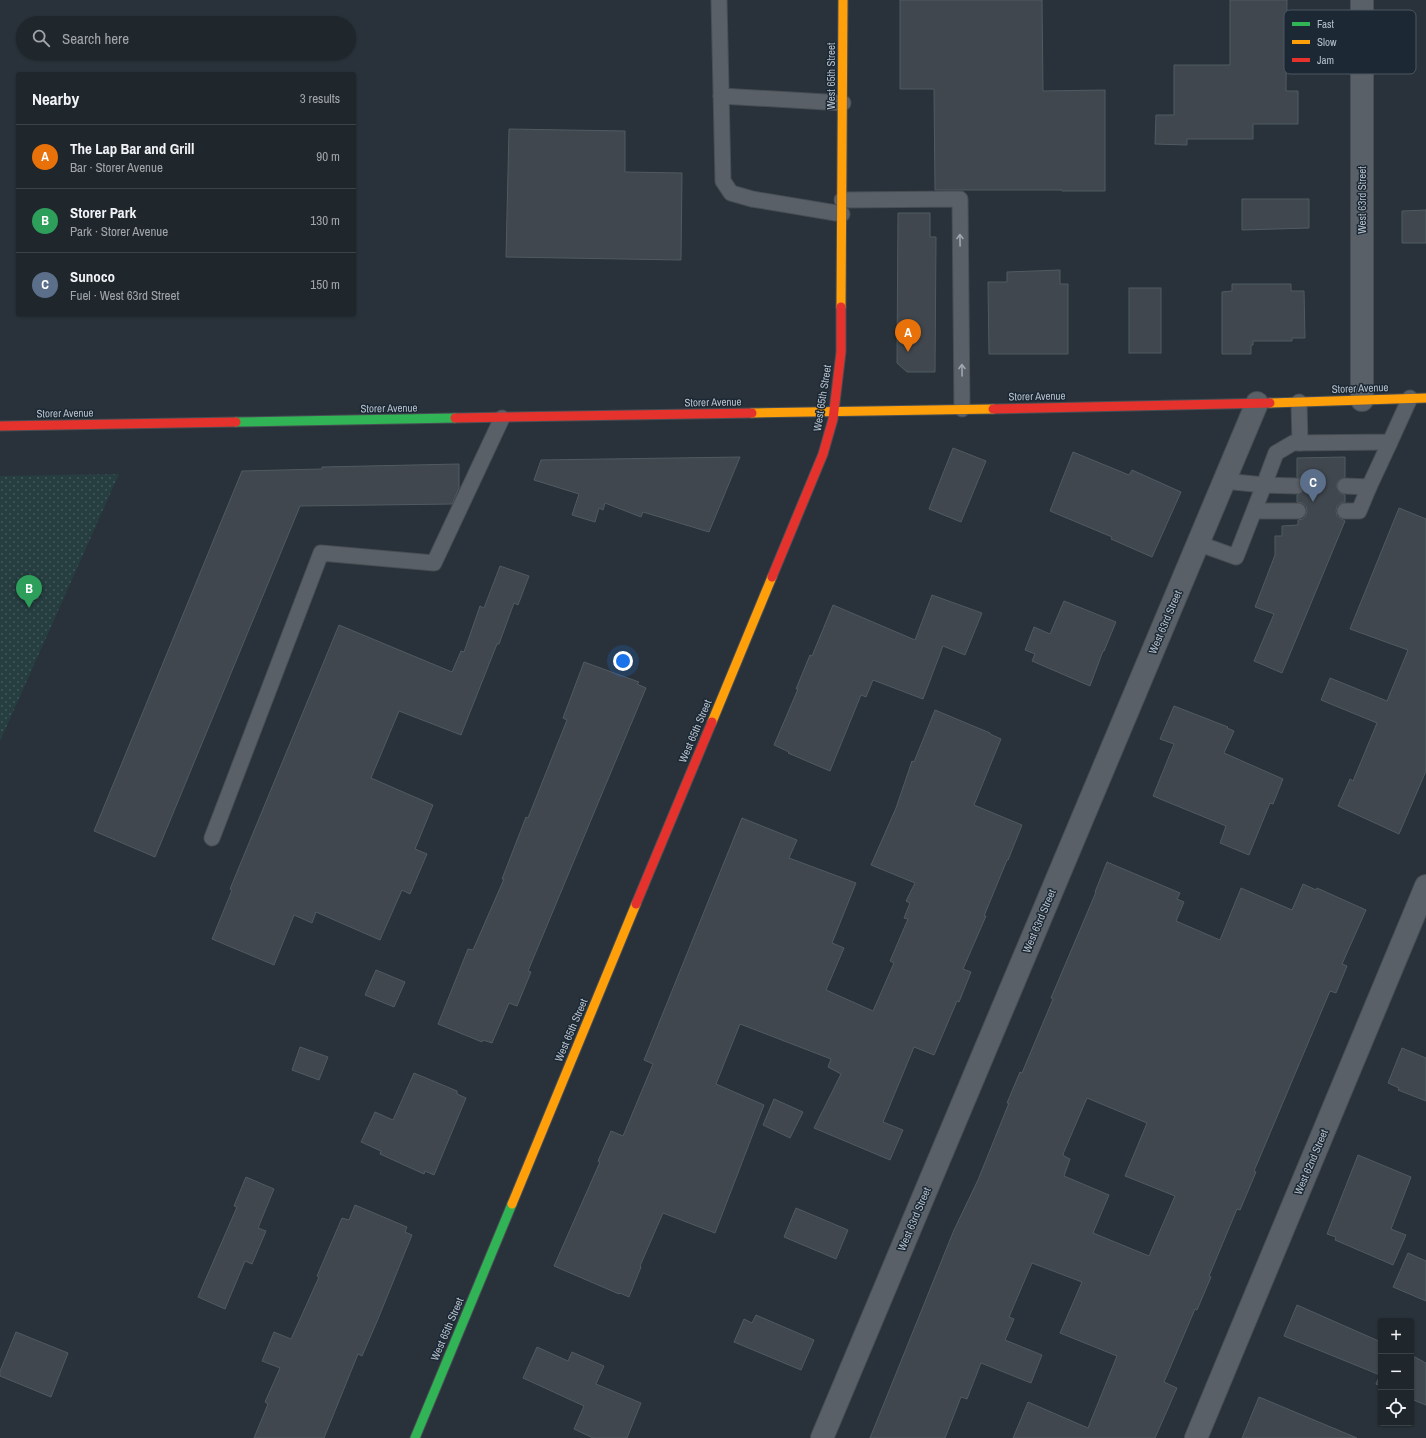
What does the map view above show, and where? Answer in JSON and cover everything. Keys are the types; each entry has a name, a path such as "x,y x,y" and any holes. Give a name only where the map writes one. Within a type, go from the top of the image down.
{"street":[{"name":"West 65th Street","path":"415,1438 823,454 833,419 841,352 843,0"},
{"name":"West 63rd Street","path":"1362,74 1362,400"},
{"name":"Storer Avenue","path":"0,426 962,409 1426,398"},
{"name":"West 63rd Street","path":"822,1438 1256,403"},
{"name":"West 62nd Street","path":"1196,1438 1426,886"}],"lane":[{"path":"719,0 723,181 731,193 752,199 842,207 960,199 962,409"},
{"path":"721,96 842,103"},
{"path":"1345,511 1359,511 1410,398"},
{"path":"1299,402 1300,443"},
{"path":"212,838 321,553 434,563 502,418"},
{"path":"1197,544 1236,556 1255,511 1276,453 1293,443 1390,442"},
{"path":"1224,481 1264,485 1297,486"},
{"path":"1345,486 1369,487"},
{"path":"1255,511 1298,511"}],"green space":[{"path":"119,474 0,741 0,476"}],"building":[{"path":"900,0 1042,0 1043,91 1105,90 1105,191 935,190 934,89 900,89"},
{"path":"1230,0 1287,0 1287,10 1284,10 1284,74 1286,74 1286,91 1298,91 1298,124 1253,124 1253,139 1187,139 1187,145 1155,144 1156,115 1174,115 1174,65 1230,65"},
{"path":"509,129 625,131 625,172 682,173 681,260 506,257"},
{"path":"1242,199 1309,199 1309,228 1242,230"},
{"path":"1426,210 1426,243 1402,243 1402,211"},
{"path":"898,213 930,213 930,237 936,237 935,372 907,372 897,363"},
{"path":"1060,270 1060,284 1068,284 1068,354 989,354 988,282 1007,282 1007,272"},
{"path":"1232,284 1291,284 1291,291 1304,291 1305,338 1292,338 1292,341 1253,341 1253,345 1251,345 1251,354 1222,354 1222,292 1232,291"},
{"path":"1129,288 1161,288 1161,353 1129,353"},
{"path":"953,448 986,461 961,522 929,509"},
{"path":"1073,452 1129,475 1132,470 1181,492 1152,557 1111,539 1112,537 1050,511"},
{"path":"740,457 709,532 643,512 641,517 605,503 603,510 599,508 595,522 572,515 579,494 534,480 541,460"},
{"path":"1345,457 1345,477 1338,481 1336,486 1340,493 1345,495 1345,502 1337,506 1336,511 1337,516 1345,521 1282,673 1254,661 1274,614 1255,607 1275,555 1275,536 1282,536 1282,526 1298,525 1298,520 1303,519 1306,515 1306,506 1297,502 1297,495 1304,491 1306,486 1302,479 1297,477 1297,458"},
{"path":"459,464 459,488 452,504 300,506 155,857 94,831 242,471 322,469 322,467"},
{"path":"1399,508 1426,519 1426,771 1399,834 1338,806 1350,779 1353,781 1377,723 1321,700 1330,678 1387,701 1408,650 1350,629"},
{"path":"500,566 529,576 518,605 514,603 499,644 497,644 461,735 399,711 371,778 433,805 415,849 427,854 410,894 402,890 380,940 316,912 312,923 294,915 274,965 212,939 232,890 230,889 339,625 452,672 461,651 464,652 480,606 484,608"},
{"path":"932,595 982,613 965,655 943,646 923,699 873,680 866,697 861,695 830,771 788,753 789,752 774,745 798,689 796,689 810,655 812,656 833,605 915,640"},
{"path":"1064,601 1116,622 1090,686 1032,661 1035,654 1025,650 1034,627 1050,634"},
{"path":"584,662 639,682 637,684 646,688 528,971 531,972 517,1006 509,1003 492,1043 483,1040 482,1042 438,1024 468,949 473,950 504,879 502,879 526,817 528,818 567,720 563,718"},
{"path":"1174,706 1228,727 1227,728 1234,731 1224,753 1283,779 1273,804 1270,803 1249,855 1220,843 1226,826 1153,796 1174,744 1160,739"},
{"path":"935,710 1001,739 974,805 1022,825 963,969 971,972 959,1002 957,1001 934,1055 914,1047 883,1122 903,1130 890,1160 814,1128 841,1074 828,1067 831,1059 740,1024 716,1084 764,1105 715,1233 663,1213 640,1266 641,1267 629,1297 554,1266 600,1162 598,1161 611,1131 623,1136 653,1064 644,1060 742,818 797,840 789,858 856,883 832,943 844,948 826,990 873,1011 894,963 890,961 908,919 904,918 910,903 906,901 915,883 871,865 896,808 912,761 914,762"},
{"path":"1107,862 1180,893 1177,899 1184,902 1176,921 1220,940 1241,888 1292,910 1303,884 1316,890 1317,888 1366,910 1342,964 1347,966 1336,993 1330,991 1254,1171 1256,1172 1240,1210 1237,1209 1209,1276 1211,1277 1197,1310 1195,1309 1164,1382 1177,1388 1155,1438 1013,1438 1028,1402 1088,1428 1117,1356 1060,1333 1082,1282 1032,1263 1009,1317 1014,1319 1005,1340 1042,1355 1031,1383 981,1363 967,1399 961,1397 945,1438 870,1438 954,1230 978,1180 1009,1103 1007,1103 1020,1072 1022,1073 1053,999 1051,998","holes":["1087,1098 1147,1123 1125,1176 1175,1196 1149,1256 1093,1233 1109,1195 1064,1176 1070,1159 1063,1154"]},
{"path":"376,970 405,982 394,1007 365,995"},
{"path":"300,1047 328,1057 319,1080 292,1070"},
{"path":"1402,1048 1426,1058 1426,1101 1398,1090 1399,1088 1388,1083"},
{"path":"414,1073 457,1091 457,1094 466,1098 434,1175 425,1171 424,1174 380,1154 381,1151 361,1142 375,1112 393,1120"},
{"path":"774,1099 803,1112 790,1138 763,1125"},
{"path":"1358,1155 1411,1177 1391,1229 1406,1235 1393,1265 1335,1240 1336,1237 1327,1234"},
{"path":"246,1177 274,1189 258,1228 266,1231 252,1264 245,1261 225,1309 198,1297 237,1207 234,1206"},
{"path":"355,1205 407,1227 405,1232 412,1235 362,1356 358,1354 324,1438 254,1438 268,1404 265,1402 280,1368 262,1361 274,1332 291,1339 319,1277 317,1276 342,1218 349,1220"},
{"path":"796,1208 848,1230 836,1259 784,1237"},
{"path":"1408,1253 1426,1261 1426,1301 1393,1287"},
{"path":"1297,1305 1378,1341 1378,1374 1284,1336"},
{"path":"756,1315 814,1340 801,1370 734,1342 744,1319 752,1323"},
{"path":"16,1332 68,1353 51,1397 0,1376 0,1371"},
{"path":"537,1347 568,1361 572,1352 604,1366 596,1384 641,1403 627,1438 593,1438 574,1429 584,1406 523,1378"},
{"path":"1414,1357 1426,1363 1426,1405 1414,1400"},
{"path":"1259,1397 1357,1438 1242,1438"}],"traffic: fast":[{"path":"236,422 455,418"},
{"path":"415,1438 512,1204"}],"traffic: slow":[{"path":"841,307 843,0"},
{"path":"1270,403 1426,398"},
{"path":"752,413 993,409"},
{"path":"712,722 772,577"},
{"path":"512,1204 636,904"}],"traffic: jam":[{"path":"772,577 823,454 833,419 841,352 841,307"},
{"path":"993,409 1270,403"},
{"path":"455,418 752,413"},
{"path":"0,426 236,422"},
{"path":"636,904 712,722"}],"place":[{"name":"The Lap Bar and Grill","path":"908,352"},
{"name":"Sunoco","path":"1313,502"},
{"name":"Storer Park","path":"29,608"}]}
